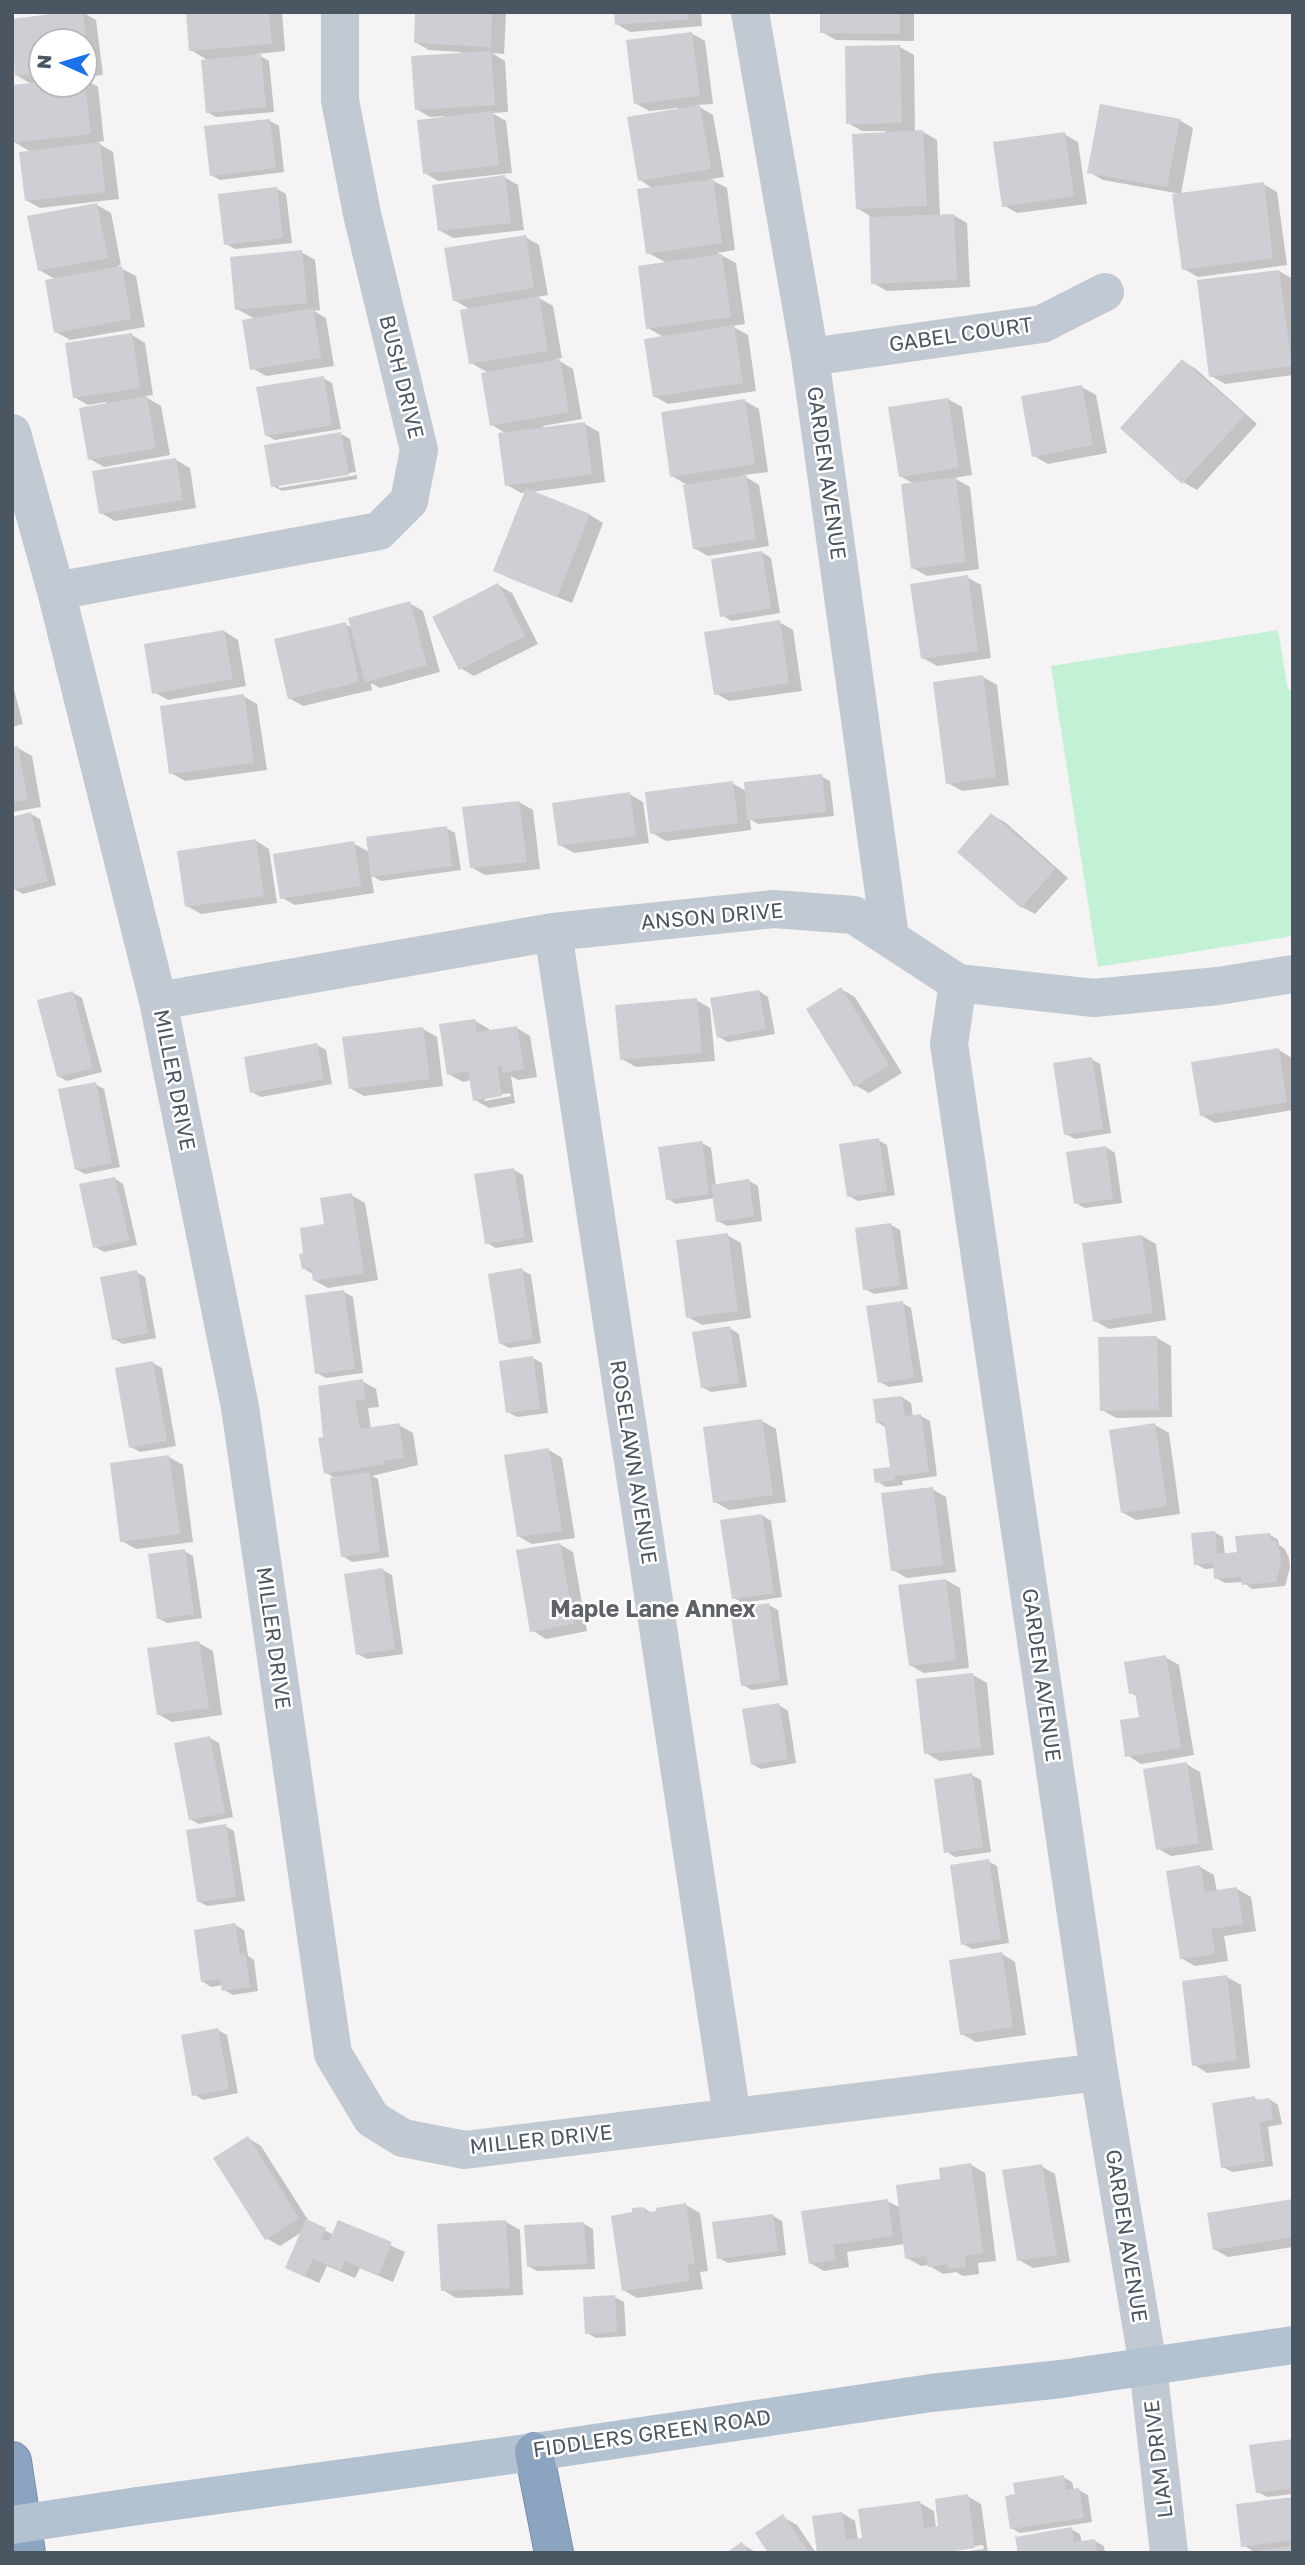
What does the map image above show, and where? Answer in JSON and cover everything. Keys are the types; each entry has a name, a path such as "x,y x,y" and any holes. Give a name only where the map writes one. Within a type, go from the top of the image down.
{"highway":[{"path":"534,2452 554,2553"},
{"path":"12,2461 26,2553"}],"main road":[{"name":"FIDDLERS GREEN ROAD","path":"12,2525 932,2393 1061,2379 1293,2345"}],"street":[{"name":"BUSH DRIVE","path":"56,591 379,531 409,501 419,450 362,214 340,100 340,12"},
{"name":"GARDEN AVENUE","path":"750,12 810,357 890,937"},
{"name":"GABEL COURT","path":"810,357 1042,324 1105,292"},
{"name":"MILLER DRIVE","path":"12,433 56,591 158,1001 240,1407 333,2054 372,2119 403,2138 465,2150 1099,2072"},
{"name":"ANSON DRIVE","path":"158,1001 553,932 774,909 854,915 958,983 1094,998 1218,986 1293,974"},
{"name":"ROSELAWN AVENUE","path":"553,932 733,2117"},
{"name":"GARDEN AVENUE","path":"958,983 949,1044 1099,2072 1148,2366"},
{"name":"LIAM DRIVE","path":"1148,2366 1169,2553"}],"green space":[{"path":"1278,630 1288,690 1293,690 1293,936 1098,967 1051,666"}],"building":[{"path":"83,12 85,28 28,28 28,75 15,76 12,19"},
{"path":"186,12 269,12 272,44 189,51"},
{"path":"415,12 492,12 491,47 414,43"},
{"path":"614,12 688,12 689,19 615,25"},
{"path":"820,12 900,12 900,34 820,33"},
{"path":"692,32 700,96 634,104 626,40"},
{"path":"900,45 902,123 846,124 845,46"},
{"path":"491,51 495,105 415,110 411,56"},
{"path":"261,54 266,107 206,113 201,60"},
{"path":"28,83 28,98 87,98 91,134 12,143 12,85"},
{"path":"1100,104 1180,119 1167,187 1087,173"},
{"path":"700,105 711,169 638,181 627,117"},
{"path":"493,111 499,165 423,174 417,120"},
{"path":"270,119 276,168 210,176 204,126"},
{"path":"923,130 927,206 856,209 852,134"},
{"path":"1065,132 1074,196 1002,207 993,142"},
{"path":"100,142 105,192 25,201 19,152"},
{"path":"505,175 511,223 438,231 432,185"},
{"path":"713,179 722,243 646,254 637,189"},
{"path":"1264,182 1273,258 1182,270 1172,194"},
{"path":"277,187 283,238 224,245 218,194"},
{"path":"97,203 108,258 38,271 27,216"},
{"path":"954,214 957,280 871,284 869,217"},
{"path":"526,235 534,288 453,301 444,248"},
{"path":"302,250 307,303 235,310 230,257"},
{"path":"722,254 731,317 646,329 638,266"},
{"path":"122,266 131,319 54,333 45,280"},
{"path":"1279,270 1292,366 1209,377 1197,280"},
{"path":"539,296 548,351 469,364 460,310"},
{"path":"313,308 321,358 250,370 242,320"},
{"path":"734,325 743,383 653,397 644,339"},
{"path":"132,333 140,388 73,398 65,343"},
{"path":"560,359 569,412 490,426 481,373"},
{"path":"1182,359 1245,415 1182,484 1120,428"},
{"path":"324,376 332,425 265,436 256,387"},
{"path":"1082,385 1093,445 1032,457 1021,396"},
{"path":"147,396 156,448 88,460 79,408"},
{"path":"948,398 959,468 899,477 888,407"},
{"path":"745,399 755,464 670,477 661,412"},
{"path":"585,422 592,474 505,486 498,433"},
{"path":"341,432 349,475 271,487 264,445"},
{"path":"176,458 183,500 99,514 92,471"},
{"path":"746,475 756,539 693,549 683,485"},
{"path":"956,477 966,562 911,569 901,484"},
{"path":"526,488 590,514 557,597 493,571"},
{"path":"762,551 771,608 720,617 711,559"},
{"path":"968,575 978,651 921,659 910,584"},
{"path":"498,583 525,636 459,670 432,617"},
{"path":"410,601 427,665 365,682 348,618"},
{"path":"780,620 789,683 714,695 704,632"},
{"path":"346,622 359,682 288,699 274,639"},
{"path":"224,630 233,679 152,694 144,644"},
{"path":"983,675 996,777 946,784 933,682"},
{"path":"244,694 254,763 169,774 160,706"},
{"path":"18,746 28,800 12,802 12,747"},
{"path":"822,774 826,812 747,820 744,782"},
{"path":"733,781 738,823 650,834 645,792"},
{"path":"630,792 636,836 558,846 552,803"},
{"path":"519,801 527,862 470,868 462,807"},
{"path":"31,812 48,881 12,890 12,817"},
{"path":"991,813 1055,869 1021,908 957,852"},
{"path":"447,826 452,866 371,877 366,837"},
{"path":"256,839 264,896 185,907 177,851"},
{"path":"354,841 361,886 280,899 273,854"},
{"path":"841,987 889,1065 854,1087 806,1009"},
{"path":"759,990 766,1029 717,1038 710,998"},
{"path":"73,991 93,1068 57,1077 37,1000"},
{"path":"697,998 702,1053 620,1060 615,1005"},
{"path":"475,1019 477,1032 517,1026 524,1069 503,1073 501,1066 497,1067 502,1096 473,1101 468,1071 447,1075 439,1024"},
{"path":"423,1027 430,1079 349,1089 342,1037"},
{"path":"317,1043 324,1079 250,1093 244,1057"},
{"path":"1279,1048 1287,1102 1200,1116 1191,1062"},
{"path":"1092,1057 1103,1129 1064,1135 1053,1063"},
{"path":"96,1082 112,1163 75,1170 58,1089"},
{"path":"879,1138 887,1191 847,1197 839,1144"},
{"path":"702,1141 709,1194 666,1200 658,1147"},
{"path":"1106,1146 1113,1199 1074,1204 1066,1152"},
{"path":"514,1168 525,1237 485,1244 474,1174"},
{"path":"115,1177 129,1240 93,1248 79,1184"},
{"path":"749,1179 754,1216 716,1222 711,1185"},
{"path":"352,1193 364,1273 313,1281 311,1268 302,1269 299,1254 303,1253 300,1228 324,1224 320,1198"},
{"path":"891,1223 900,1285 863,1290 855,1228"},
{"path":"728,1233 738,1311 686,1318 676,1240"},
{"path":"1142,1235 1153,1313 1093,1322 1082,1243"},
{"path":"522,1268 533,1339 499,1344 488,1274"},
{"path":"137,1270 148,1333 112,1340 100,1277"},
{"path":"344,1290 355,1369 315,1374 305,1295"},
{"path":"903,1301 914,1378 878,1383 866,1306"},
{"path":"730,1326 739,1383 701,1388 692,1332"},
{"path":"1157,1336 1159,1410 1100,1411 1098,1337"},
{"path":"533,1356 540,1409 506,1413 499,1361"},
{"path":"153,1361 167,1441 129,1448 115,1368"},
{"path":"363,1379 366,1399 355,1401 360,1429 399,1423 404,1458 324,1474 318,1438 323,1437 318,1386"},
{"path":"902,1396 905,1416 921,1414 929,1472 894,1476 895,1480 875,1483 873,1469 890,1467 884,1422 876,1423 873,1399"},
{"path":"762,1419 773,1495 713,1503 703,1427"},
{"path":"1155,1423 1167,1506 1121,1513 1109,1430"},
{"path":"549,1448 562,1531 517,1537 504,1455"},
{"path":"169,1455 180,1534 120,1542 110,1463"},
{"path":"370,1472 380,1552 341,1557 330,1478"},
{"path":"933,1487 943,1565 891,1571 881,1493"},
{"path":"762,1514 774,1593 732,1599 720,1520"},
{"path":"1215,1531 1217,1554 1237,1552 1235,1536 1270,1533 1271,1540 1276,1541 1280,1552 1281,1562 1276,1582 1242,1585 1241,1577 1214,1579 1213,1563 1194,1565 1191,1533"},
{"path":"560,1543 574,1624 530,1632 516,1550"},
{"path":"185,1549 194,1614 157,1619 148,1554"},
{"path":"383,1568 395,1649 356,1655 344,1574"},
{"path":"946,1579 956,1660 909,1666 898,1585"},
{"path":"769,1603 780,1680 741,1686 730,1609"},
{"path":"199,1641 209,1708 157,1715 147,1648"},
{"path":"1166,1655 1181,1748 1125,1757 1120,1720 1139,1717 1135,1693 1129,1694 1124,1662"},
{"path":"973,1673 981,1748 924,1754 916,1679"},
{"path":"779,1703 788,1759 751,1765 742,1709"},
{"path":"210,1736 225,1813 189,1820 174,1743"},
{"path":"1187,1762 1199,1843 1156,1850 1143,1769"},
{"path":"972,1773 983,1847 944,1853 934,1779"},
{"path":"226,1824 236,1897 197,1902 186,1830"},
{"path":"989,1859 1001,1939 961,1945 950,1865"},
{"path":"1200,1865 1205,1892 1237,1887 1243,1924 1211,1929 1215,1954 1180,1959 1166,1871"},
{"path":"235,1923 240,1954 245,1953 250,1987 222,1991 220,1979 201,1982 194,1930"},
{"path":"1002,1952 1013,2027 960,2035 949,1960"},
{"path":"1227,1975 1237,2060 1192,2066 1182,1981"},
{"path":"218,2028 229,2089 192,2096 181,2035"},
{"path":"1255,2096 1255,2100 1270,2098 1273,2120 1259,2122 1265,2161 1221,2168 1212,2103"},
{"path":"248,2136 299,2218 265,2240 213,2158"},
{"path":"971,2163 983,2253 965,2256 966,2267 948,2269 947,2264 928,2267 927,2256 905,2259 896,2185 940,2179 939,2168"},
{"path":"1042,2164 1057,2255 1017,2261 1002,2170"},
{"path":"888,2199 893,2236 833,2245 836,2260 809,2264 801,2211"},
{"path":"1293,2199 1293,2237 1213,2250 1207,2213"},
{"path":"686,2203 695,2263 687,2265 690,2281 622,2291 611,2216 632,2212 632,2208 644,2207 645,2213 656,2211 656,2208"},
{"path":"773,2214 778,2251 717,2259 712,2222"},
{"path":"306,2219 326,2228 321,2239 329,2242 338,2220 392,2242 379,2275 345,2261 341,2271 313,2259 305,2277 285,2268"},
{"path":"506,2220 510,2288 441,2291 437,2224"},
{"path":"584,2222 587,2264 527,2267 524,2225"},
{"path":"615,2295 617,2332 585,2334 583,2297"},
{"path":"1293,2439 1293,2488 1256,2493 1249,2445"},
{"path":"1064,2475 1066,2490 1079,2488 1084,2518 1010,2529 1005,2496 1015,2494 1013,2483"},
{"path":"968,2494 975,2548 941,2553 817,2553 812,2516 842,2512 846,2540 862,2538 858,2509 920,2501 924,2528 938,2526 935,2499"},
{"path":"1293,2497 1293,2540 1241,2547 1236,2504"},
{"path":"783,2514 809,2553 768,2553 755,2533"},
{"path":"1072,2527 1074,2542 1095,2539 1097,2553 1018,2553 1015,2537"},
{"path":"742,2542 749,2553 726,2553"},
{"path":"1293,2546 1293,2553 1258,2551"}],"district":[{"name":"Maple Lane Annex","path":"653,1610"}]}
